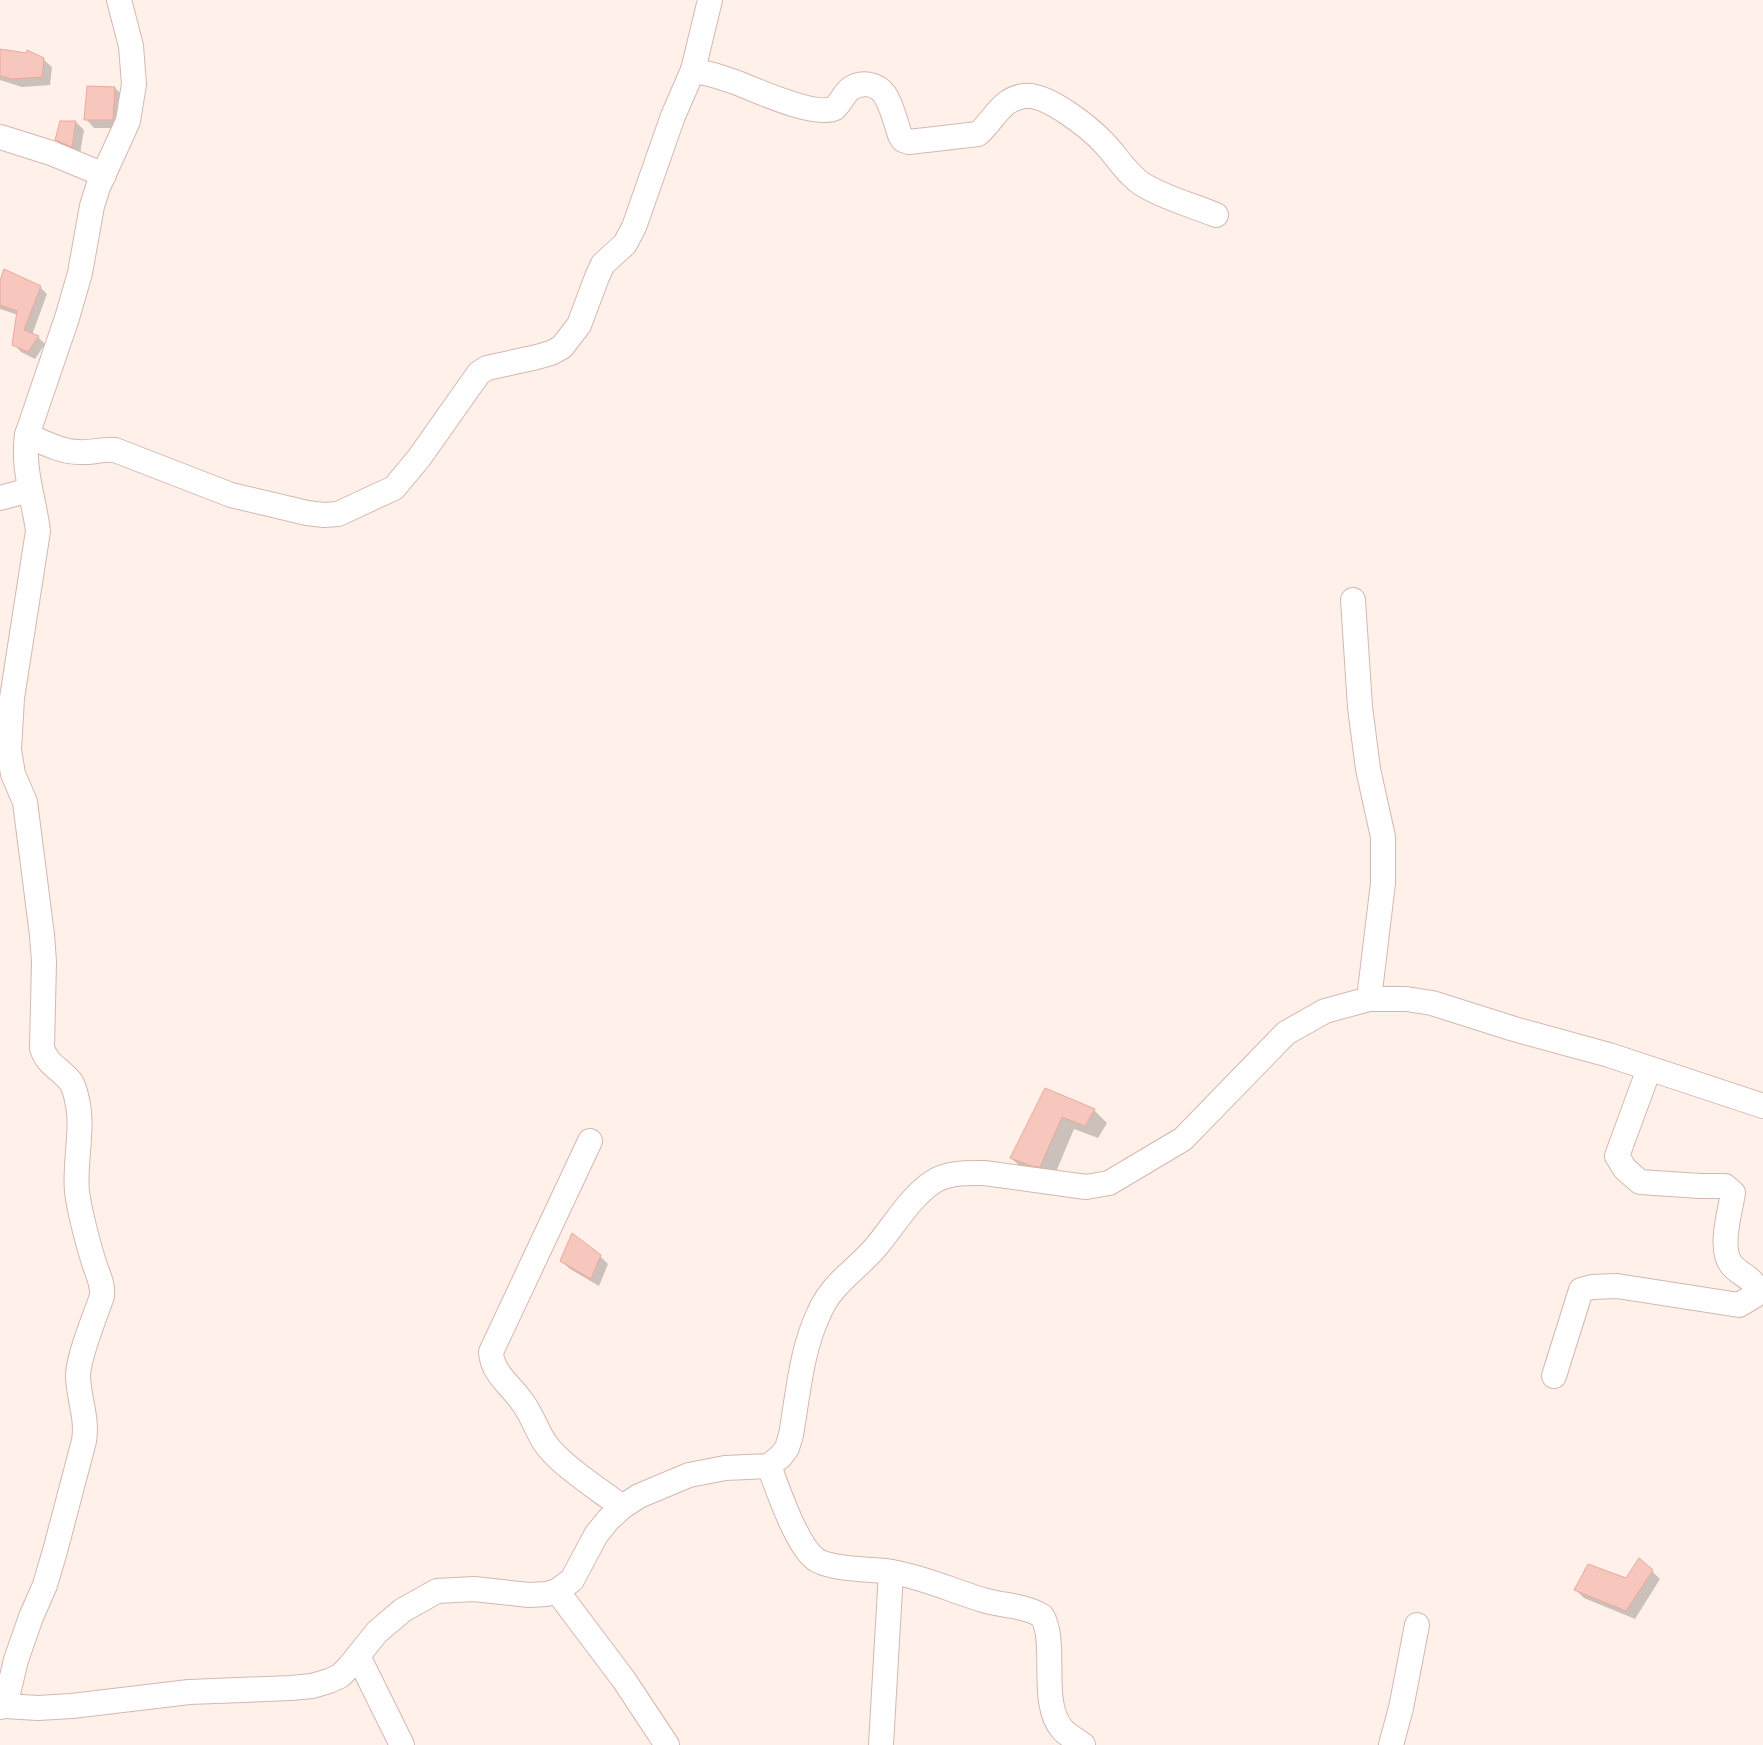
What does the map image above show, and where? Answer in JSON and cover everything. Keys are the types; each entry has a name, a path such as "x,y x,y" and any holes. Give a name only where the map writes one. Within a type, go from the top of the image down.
{"street":[{"path":"120,0 131,46 134,84 128,121 92,206 80,273 67,318 27,435 25,450 38,531 12,698 9,756 13,774 25,802 42,935 44,962 42,1048 44,1056 50,1064 72,1083 78,1102 77,1194 88,1242 103,1287 102,1296 78,1372 85,1425 84,1441 56,1551 45,1584 30,1617 3,1706 38,1708 72,1706 189,1692 312,1686 340,1676 377,1632 403,1610 437,1591 474,1589 529,1595 547,1594 557,1591 572,1580 596,1535 608,1520 622,1507 639,1496 689,1475 725,1468 769,1466 781,1456 787,1448 791,1435 808,1341 819,1313 838,1282 875,1248 917,1196 933,1181 950,1174 984,1173 1086,1187 1109,1183 1183,1139 1286,1033 1325,1012 1369,999 1406,999 1432,1003 1514,1029 1609,1055 1763,1106"},
{"path":"27,435 63,450 78,452 104,449 114,450 231,495 307,513 338,514 394,488 419,458 479,373 488,368 551,353 562,347 572,336 579,325 596,277 603,264 625,244 634,227 673,116 693,70 710,0"},
{"path":"693,70 735,82 765,95 819,110 832,110 849,90 864,84 872,85 885,95 900,135 903,140 909,142 978,134 1008,101 1027,96 1039,98 1066,112 1085,126 1140,183 1155,191 1216,215"},
{"path":"0,136 51,153 104,175"},
{"path":"0,498 30,490"},
{"path":"1353,600 1360,707 1368,769 1383,837 1383,883 1369,999"},
{"path":"1554,1376 1581,1290 1592,1287 1617,1286 1739,1305 1754,1296 1756,1287 1752,1279 1732,1266 1725,1252 1733,1192 1725,1186 1640,1182 1625,1169 1617,1156 1649,1069"},
{"path":"590,1141 492,1352 492,1362 497,1372 524,1404 545,1444 557,1458 622,1507"},
{"path":"769,1466 801,1542 815,1560 840,1567 891,1572 985,1600 1032,1610 1042,1616 1047,1635 1050,1690 1054,1715 1062,1729 1084,1745"},
{"path":"880,1745 891,1572"},
{"path":"557,1591 624,1680 667,1745"},
{"path":"1391,1745 1401,1708 1417,1625"},
{"path":"358,1656 402,1745"}],"building":[{"path":"0,49 27,53 27,50 44,58 42,77 12,79 0,76"},
{"path":"87,86 115,87 113,120 84,120"},
{"path":"60,121 76,121 72,147 55,140"},
{"path":"4,269 41,286 24,330 39,336 28,352 12,345 17,311 0,305 0,281"},
{"path":"1045,1088 1095,1109 1085,1126 1062,1117 1040,1167 1031,1166 1010,1158"},
{"path":"572,1233 601,1255 591,1279 560,1261"},
{"path":"1639,1558 1653,1570 1626,1611 1574,1590 1588,1564 1626,1578"}]}
